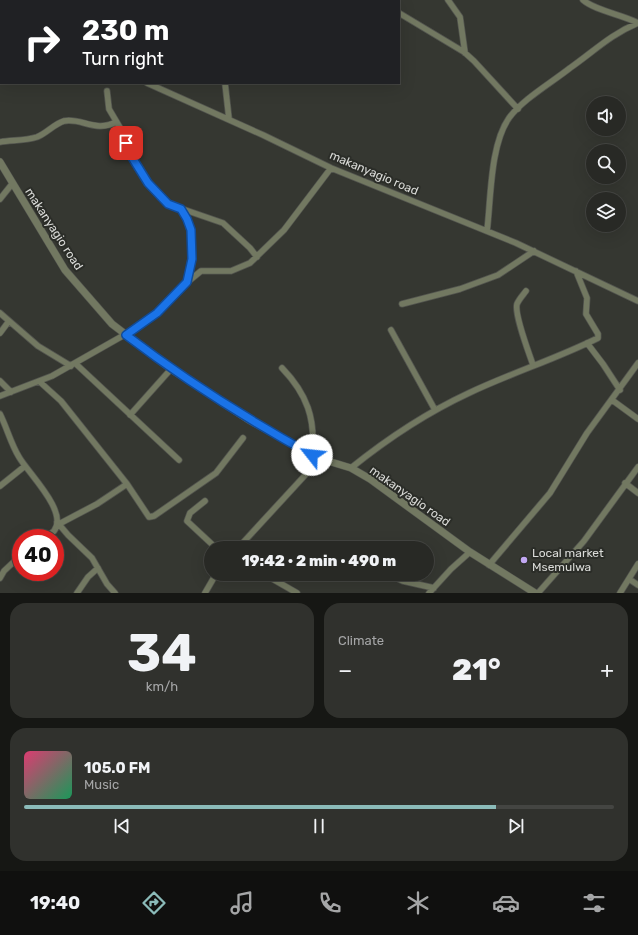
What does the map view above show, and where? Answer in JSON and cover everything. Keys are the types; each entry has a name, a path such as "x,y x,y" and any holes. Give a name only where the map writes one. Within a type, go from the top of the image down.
{"street":[{"path":"448,0 460,16 465,53"},
{"path":"583,0 588,4 622,15 638,23"},
{"path":"400,14 465,53 518,110"},
{"path":"487,231 494,154 509,118 544,86 581,60 602,42 624,29 638,23"},
{"name":"makanyagio road","path":"149,84 330,168 534,251 638,301"},
{"path":"225,84 229,120"},
{"path":"107,90 109,109 130,154 148,183 168,204 223,223 245,243 256,257"},
{"path":"0,142 27,140 39,136 66,120 98,126 116,122"},
{"name":"makanyagio road","path":"0,162 65,270 112,324 171,369 249,420 320,459 350,468 370,479 470,552 535,593"},
{"path":"0,396 40,382 126,335 157,313 187,282 201,271 231,271 250,263 284,230 330,168"},
{"path":"0,199 12,184"},
{"path":"181,209 191,230 192,259 187,282"},
{"path":"402,304 460,289 498,275 534,251"},
{"path":"350,468 382,444 435,410 470,392 598,338 598,334 586,314 587,298 576,270"},
{"path":"526,291 519,299 517,311 533,365"},
{"path":"0,313 38,346 73,365 179,460"},
{"path":"0,333 9,321"},
{"path":"391,330 435,410"},
{"path":"587,343 620,390"},
{"path":"490,565 550,493 587,433 620,390 638,363"},
{"path":"282,368 292,378 311,412 314,436 312,455"},
{"path":"130,415 171,369"},
{"path":"0,381 11,392"},
{"path":"40,382 61,401 127,484 147,515 150,517 154,516 216,473 243,438"},
{"path":"612,400 638,419"},
{"path":"0,414 14,448 49,499 58,523 68,535 87,552 98,568 106,584 115,593"},
{"path":"244,541 320,459"},
{"path":"0,486 25,466"},
{"path":"538,593 584,542 638,467"},
{"path":"55,529 58,523 97,504 127,484"},
{"path":"625,484 638,493"},
{"path":"205,501 190,513 187,521 208,541"},
{"path":"428,593 470,552"},
{"path":"0,578 4,571 12,563"},
{"path":"620,593 638,564"},
{"path":"77,593 98,568"},
{"path":"629,580 638,585"},
{"path":"205,593 212,581"},
{"path":"276,581 297,593"},
{"path":"403,581 434,588"}],"place":[{"name":"Local market Msemulwa","path":"524,560"}],"route":[{"path":"126,143 130,154 148,183 168,204 181,209 187,219 191,230 192,259 187,282 157,313 126,335 171,369 249,420 312,455"}]}
